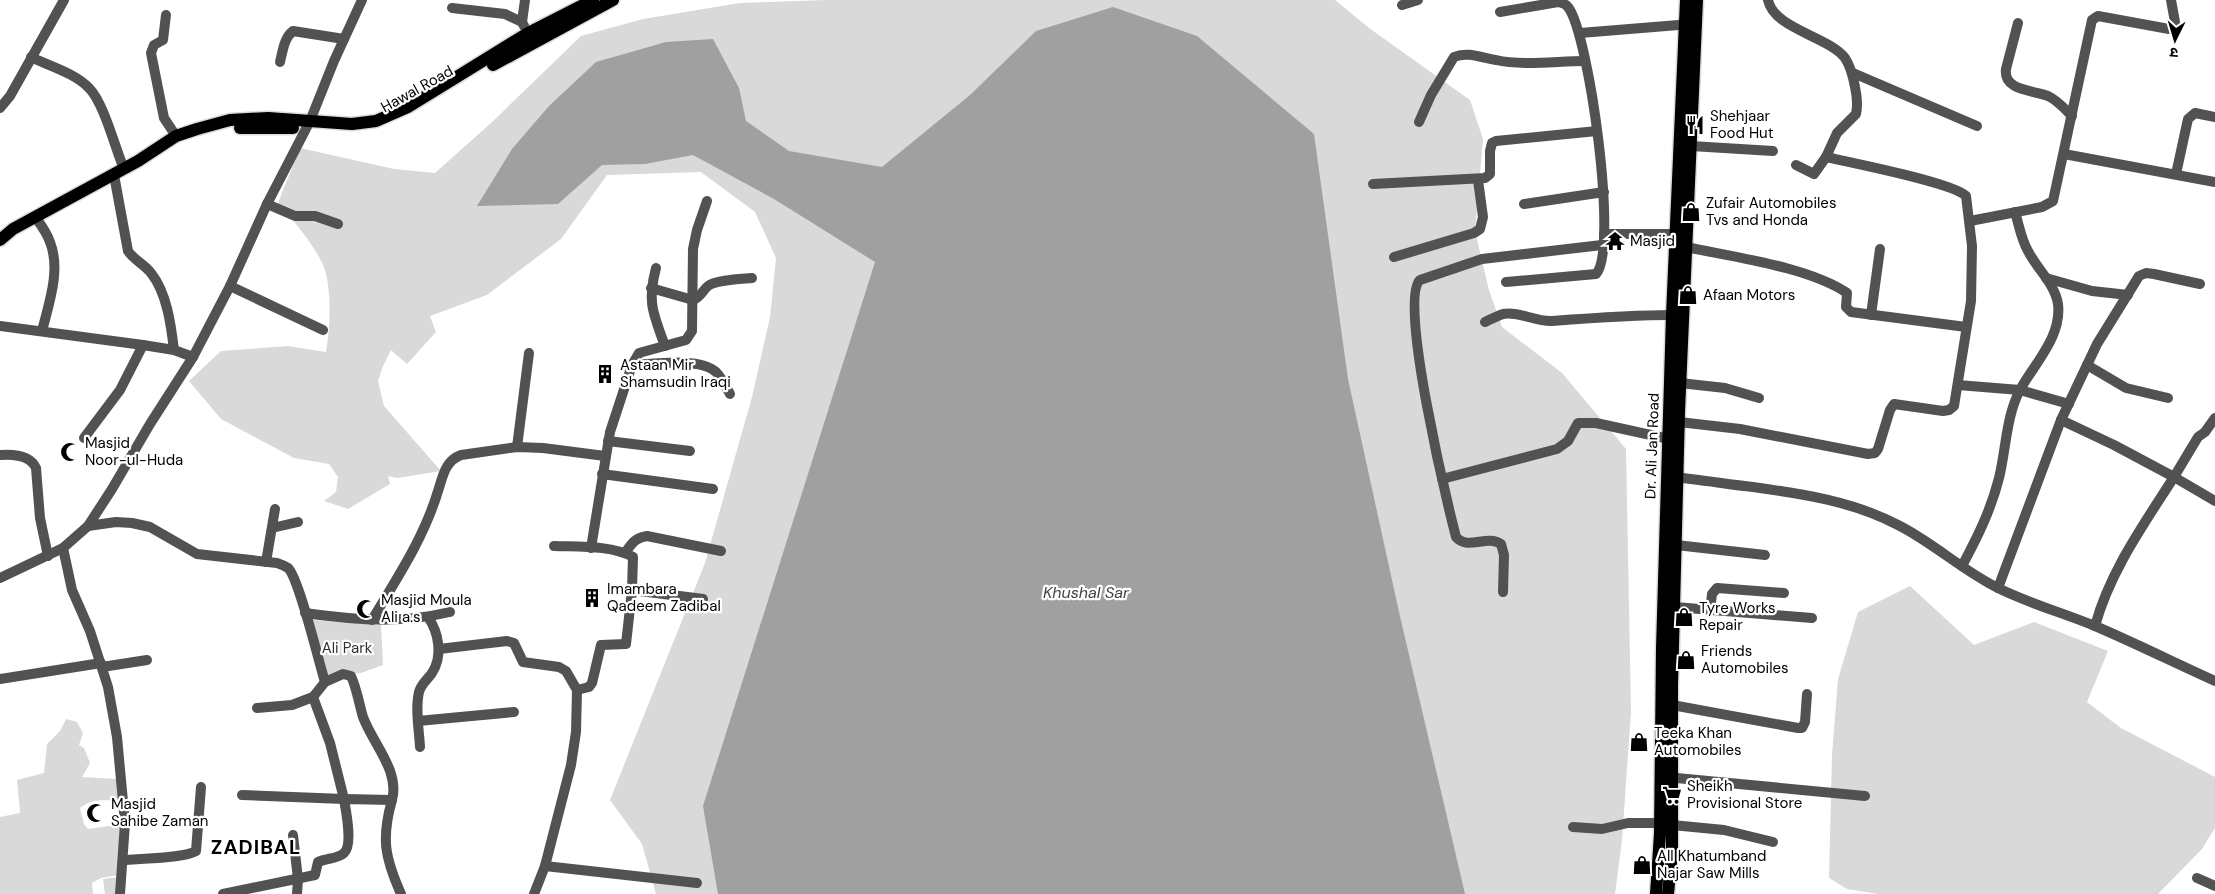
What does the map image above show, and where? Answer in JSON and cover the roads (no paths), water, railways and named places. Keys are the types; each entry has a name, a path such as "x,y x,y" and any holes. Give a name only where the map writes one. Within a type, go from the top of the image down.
{"main road":[{"name":"Hawal Road","path":"0,240 6,230 36,218 119,172 176,136 230,120 268,118 308,125 352,124 376,121 408,107 528,32 593,0"},
{"name":"Hawal Road","path":"528,32 613,0"},
{"name":"Dr. Ali Jan Road","path":"1668,894 1665,868 1667,685 1673,478 1676,415 1680,383 1691,146 1691,24 1686,0"},
{"name":"Dr. Ali Jan Road","path":"1666,777 1672,705 1667,685 1675,607 1676,545 1669,439 1676,415 1672,315 1691,24 1696,0"},
{"name":"Dr. Ali Jan Road","path":"1656,894 1665,868"}],"street":[{"path":"0,108 10,96 64,0"},
{"path":"525,0 528,32"},
{"path":"1402,5 1418,0"},
{"path":"1768,0 1775,13 1788,23 1836,49 1843,56 1853,73 1856,114 1837,133 1826,157 1814,174 1796,165"},
{"path":"1970,221 2042,207 2053,202 2092,20 2094,17 2169,29 2175,22 2170,0"},
{"path":"0,578 63,548 88,526 112,489 150,424 193,357 230,286 267,204 308,125 360,1"},
{"path":"1500,12 1558,2 1564,3 1569,8 1580,33 1597,131 1604,192 1604,234 1600,268 1596,274 1506,282"},
{"path":"452,8 505,14 528,32"},
{"path":"166,15 163,40 154,45 151,53 164,118 176,136"},
{"path":"2018,23 2006,69 2005,76 2008,82 2017,87 2048,96 2072,116"},
{"path":"1580,33 1691,24"},
{"path":"280,62 285,42 288,35 293,31 344,39"},
{"path":"1419,122 1431,95 1454,57 1458,55 1470,54 1508,62 1585,61"},
{"path":"31,57 77,79 89,88 99,103 119,172 128,251 143,264 158,284 165,305 174,350"},
{"path":"1853,73 1977,126"},
{"path":"2176,174 2188,118 2195,114 2215,117"},
{"path":"1373,184 1478,180 1490,174 1490,151 1492,143 1496,141 1597,131"},
{"path":"1691,146 1772,151"},
{"path":"2064,154 2215,182"},
{"path":"1676,415 1868,454 1878,449 1892,406 1898,404 1943,411 1949,410 1954,406 1972,278 1972,246 1966,196 1957,190 1894,172 1826,157"},
{"path":"1394,257 1480,230 1483,217 1478,180"},
{"path":"1524,204 1604,192"},
{"path":"592,548 608,442 632,365 639,353 686,340 690,336 693,300 693,250 697,230 707,201"},
{"path":"267,204 295,216 315,216 338,224"},
{"path":"1962,566 1990,509 1999,478 2011,413 2020,390 2046,348 2057,317 2058,304 2054,291 2026,249 2015,212"},
{"path":"36,218 50,241 54,262 53,287 42,331"},
{"path":"1604,234 1676,234"},
{"path":"1503,592 1504,555 1501,544 1490,539 1466,543 1460,542 1456,537 1442,479 1420,363 1415,313 1416,283 1482,259 1602,245"},
{"path":"1686,248 1759,262 1822,281 1847,293 1846,307 1848,310 1871,315 1966,327"},
{"path":"1871,315 1880,249"},
{"path":"656,268 651,288 653,314 665,346"},
{"path":"1998,588 2061,420 2106,328 2139,276 2146,273 2200,284"},
{"path":"651,288 693,300 698,298 708,286 714,283 752,278"},
{"path":"2046,278 2092,291 2128,295"},
{"path":"230,286 323,330"},
{"path":"1485,322 1502,314 1551,321 1614,315 1672,315"},
{"path":"0,326 143,345 174,350 193,357"},
{"path":"84,438 120,390 143,345"},
{"path":"517,447 529,353"},
{"path":"632,365 693,363 705,366 714,370 730,394"},
{"path":"2087,365 2126,388 2168,398"},
{"path":"1680,383 1725,388 1758,398"},
{"path":"1958,385 2020,390 2069,404"},
{"path":"2095,626 2108,588 2119,566 2198,437 2205,432 2215,418"},
{"path":"2061,420 2114,445 2215,501"},
{"path":"1442,479 1557,449 1568,441 1578,423 1596,423 1669,439"},
{"path":"608,442 690,451"},
{"path":"372,620 429,521 445,468 453,458 517,447 543,448 606,456"},
{"path":"0,455 23,456 34,463 40,518 48,556"},
{"path":"602,474 713,489"},
{"path":"1673,478 1799,494 1846,504 1898,525 1998,588 2022,600 2095,626 2215,681"},
{"path":"266,562 276,509"},
{"path":"88,526 116,522 132,523 150,527 197,554 277,563 287,568 293,576 324,682"},
{"path":"272,528 298,522"},
{"path":"626,553 633,541 638,537 647,536 721,551"},
{"path":"1676,545 1766,554"},
{"path":"554,546 592,548 626,553 633,557 632,590 626,644 601,645 592,683 589,687 577,690"},
{"path":"63,548 72,590 102,665 110,695 122,780 125,823 120,894"},
{"path":"1710,610 1712,594 1717,588 1784,593"},
{"path":"632,590 703,599"},
{"path":"1675,607 1812,618"},
{"path":"305,613 372,620 402,620 450,612"},
{"path":"420,747 418,721 420,690 437,662 439,649 433,625 428,617"},
{"path":"439,649 507,641 514,643 523,662 558,667 566,671 577,690 576,732 571,765 546,866 534,894"},
{"path":"0,679 146,660"},
{"path":"258,708 292,705 313,697 324,682 343,674 351,676 364,718 392,776 395,791 384,838 392,872 401,894"},
{"path":"1672,705 1802,728 1805,722 1807,694"},
{"path":"224,894 315,875 318,862 343,855 347,850 348,825 344,799 330,743 313,697"},
{"path":"418,721 514,712"},
{"path":"1666,777 1865,796"},
{"path":"123,860 178,855 192,853 196,850 201,787"},
{"path":"242,795 392,800"},
{"path":"1573,827 1602,829 1628,823 1666,824 1724,830 1773,842"},
{"path":"293,835 298,879 297,894"},
{"path":"546,866 697,883"},
{"path":"2197,878 2215,886"}],"water":[{"name":"Khushal Sar","path":"1113,7 1197,36 1314,134 1348,379 1399,612 1465,894 718,894 703,806 875,262 774,199 693,155 645,164 602,165 558,204 477,206 512,149 549,106 596,62 666,42 713,39 739,88 746,121 789,151 882,167 970,95 1036,31"}],"place":[{"name":"Shehjaar Food Hut","path":"1695,125"},
{"name":"Zufair Automobiles Tvs and Honda","path":"1691,212"},
{"name":"Masjid","path":"1615,241"},
{"name":"Afaan Motors","path":"1688,295"},
{"name":"Astaan Mir Shamsudin Iraqi","path":"605,374"},
{"name":"Masjid Noor-ul-Huda","path":"70,452"},
{"name":"Imambara Qadeem Zadibal","path":"592,598"},
{"name":"Masjid Moula Ali a.s","path":"366,609"},
{"name":"Tyre Works Repair","path":"1684,617"},
{"name":"Friends Automobiles","path":"1686,660"},
{"name":"Teeka Khan Automobiles","path":"1639,742"},
{"name":"Sheikh Provisional Store","path":"1672,795"},
{"name":"Masjid Sahibe Zaman","path":"96,813"},
{"name":"All Khatumband Najar Saw Mills","path":"1642,865"}],"district":[{"name":"ZADIBAL","path":"256,847"}],"park label":[{"name":"Ali Park","path":"347,648"}]}
